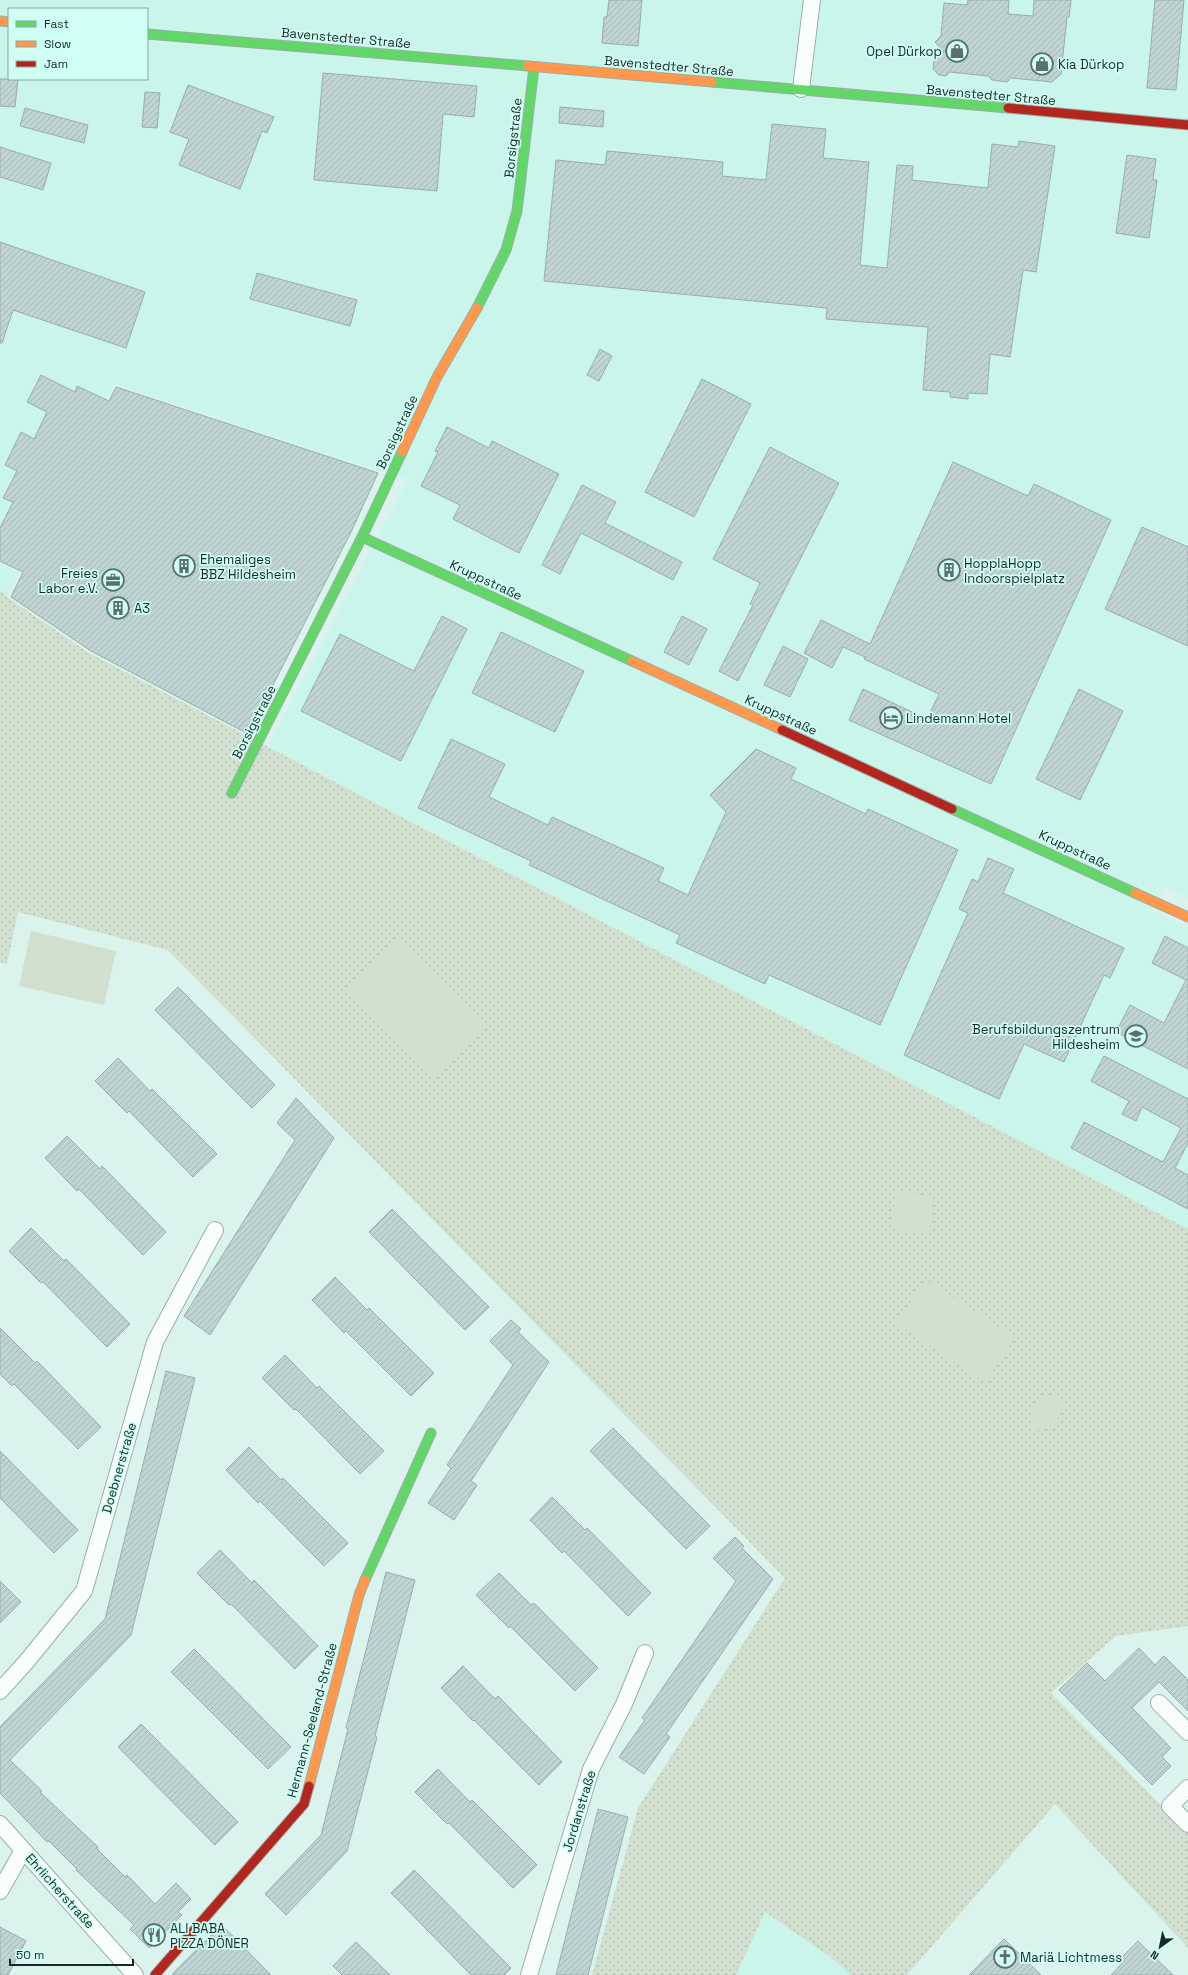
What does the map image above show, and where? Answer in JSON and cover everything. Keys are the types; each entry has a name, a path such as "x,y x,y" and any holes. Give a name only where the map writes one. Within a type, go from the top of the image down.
{"street":[{"path":"801,89 812,0"},
{"name":"Bavenstedter Straße","path":"148,34 534,68 801,89 1188,125"},
{"name":"Borsigstraße","path":"232,793 362,537 437,377 477,309 510,239 517,212 521,187 534,68"},
{"name":"Kruppstraße","path":"362,537 1188,917"},
{"name":"Doebnerstraße","path":"0,1690 27,1661 84,1591 155,1342 215,1230"},
{"name":"Hermann-Seeland-Straße","path":"155,1975 304,1804 359,1595 431,1433"},
{"name":"Jordanstraße","path":"529,1975 591,1769 624,1704 645,1653"},
{"path":"1159,1703 1188,1732"},
{"path":"1188,1788 1170,1806 1188,1824"},
{"name":"Ehrlicherstraße","path":"0,1824 135,1975"},
{"path":"0,1891 23,1850"}],"shaded area":[{"path":"0,0 1188,0 1188,899 1164,887 1151,910 1188,928 1188,1229 268,746 408,480 114,384 7,597 0,590"},
{"path":"0,590 7,597 89,653 1188,1229 1188,1626 1116,1636 1051,1693 1188,1833 1188,1948 1055,1804 907,1975 850,1975 832,1958 765,1912 736,1975 592,1975 638,1808 785,1578 168,950 18,912 7,964 0,962"},
{"path":"31,931 116,951 104,1005 19,986"},
{"path":"399,938 485,1028 432,1079 345,989"},
{"path":"896,1191 934,1197 929,1235 891,1229"},
{"path":"925,1279 1015,1338 985,1383 896,1324"},
{"path":"1044,1396 1057,1396 1063,1407 1053,1425 1045,1429 1034,1430 1029,1419 1034,1406"},
{"path":"765,1912 832,1958 850,1975 736,1975"}],"building":[{"path":"609,0 642,0 638,46 602,43 604,17 607,17"},
{"path":"968,0 1009,0 1008,14 1033,16 1034,0 1071,0 1069,17 1067,17 1061,74 1052,82 1011,78 1007,82 992,80 988,76 950,72 946,76 939,75 933,69 934,61 944,52 935,42 941,36 944,3 967,5"},
{"path":"1155,0 1184,0 1176,90 1147,88"},
{"path":"323,73 477,86 474,117 443,114 437,191 314,180"},
{"path":"0,79 18,80 15,107 0,106"},
{"path":"188,85 274,117 267,133 262,131 240,189 179,165 189,139 170,132"},
{"path":"145,92 160,93 157,128 142,127"},
{"path":"560,107 604,111 603,127 559,123"},
{"path":"25,108 88,125 84,143 20,126"},
{"path":"772,124 826,129 823,158 869,162 860,265 887,268 897,165 913,166 912,180 988,188 992,144 1018,147 1019,141 1055,146 1036,272 1023,270 1010,357 990,354 987,394 968,393 968,399 950,397 950,392 923,390 928,327 826,319 827,308 544,281 556,160 605,165 607,151 723,162 722,176 766,180"},
{"path":"0,147 51,163 43,190 0,177"},
{"path":"1127,155 1156,159 1153,180 1157,180 1149,238 1116,233"},
{"path":"0,242 145,292 126,348 13,310 2,343 0,343"},
{"path":"257,273 357,300 350,326 250,299"},
{"path":"600,349 612,356 599,381 587,375"},
{"name":"Ehemaliges BBZ Hildesheim","path":"41,375 75,392 77,386 109,401 116,387 378,473 351,532 248,734 91,651 11,597 23,572 0,561 0,528 13,502 3,498 17,471 5,465 21,432 34,439 47,412 27,402"},
{"path":"702,379 751,404 694,517 645,492"},
{"path":"447,427 489,448 492,441 559,474 519,553 453,519 460,505 421,486 438,452 435,451"},
{"path":"770,447 839,483 738,681 719,671 753,605 750,604 760,583 713,559"},
{"path":"953,462 1028,496 1034,484 1111,520 991,784 849,720 863,689 927,719 939,694 864,659 865,657 843,647 832,668 804,653 821,620 870,644"},
{"path":"582,485 616,502 605,523 682,562 673,580 581,533 560,574 542,565"},
{"path":"1142,527 1188,547 1188,646 1105,609"},
{"path":"442,616 467,629 401,761 301,711 340,634 414,671"},
{"path":"682,616 707,629 689,665 664,652"},
{"path":"501,632 584,671 555,732 472,693"},
{"path":"783,646 808,659 790,697 764,685"},
{"path":"1079,689 1123,711 1080,800 1036,779"},
{"path":"451,739 505,764 489,797 548,825 552,817 664,868 658,881 688,895 726,812 710,795 756,749 796,768 791,779 866,814 868,809 958,850 880,1025 769,975 765,984 676,943 680,935 529,865 531,861 418,808"},
{"path":"988,858 1014,869 1003,893 1124,948 1110,978 1104,975 1064,1062 1024,1044 999,1099 904,1055 968,913 959,909 972,879 978,882"},
{"path":"1165,936 1188,948 1188,1069 1116,1032 1130,1005 1164,1023 1186,980 1152,963"},
{"path":"178,987 275,1085 252,1108 155,1010"},
{"path":"1104,1056 1188,1099 1188,1143 1175,1168 1188,1175 1188,1209 1071,1148 1084,1122 1163,1162 1181,1128 1142,1107 1136,1121 1122,1114 1129,1101 1091,1081"},
{"path":"118,1058 150,1091 152,1089 217,1154 193,1177 129,1111 127,1113 95,1081"},
{"path":"296,1098 334,1138 210,1335 184,1316 295,1140 277,1123"},
{"path":"67,1136 100,1169 102,1166 166,1232 143,1255 79,1189 77,1191 45,1158"},
{"path":"392,1209 489,1307 465,1330 369,1232"},
{"path":"31,1228 64,1261 66,1259 130,1324 107,1347 43,1282 41,1283 9,1251"},
{"path":"335,1277 367,1310 369,1308 434,1373 411,1396 346,1331 344,1333 312,1300"},
{"path":"511,1320 521,1329 518,1332 549,1362 471,1481 477,1485 454,1520 428,1503 451,1468 447,1465 513,1365 490,1341"},
{"path":"0,1328 35,1363 37,1361 101,1427 78,1449 14,1384 12,1386 0,1374"},
{"path":"285,1355 317,1388 319,1386 384,1451 360,1474 296,1409 294,1410 262,1378"},
{"path":"166,1371 195,1378 131,1635 10,1760 42,1791 40,1792 98,1847 97,1849 125,1877 127,1875 155,1904 176,1883 191,1899 178,1912 182,1915 149,1948 130,1929 134,1925 76,1870 77,1869 49,1841 47,1842 0,1793 0,1727 105,1619"},
{"path":"613,1428 710,1526 686,1549 590,1451"},
{"path":"249,1447 281,1480 283,1478 348,1543 324,1566 260,1501 258,1503 226,1470"},
{"path":"0,1451 78,1530 54,1553 0,1498"},
{"path":"552,1497 585,1530 587,1528 651,1593 628,1616 564,1551 562,1553 530,1520"},
{"path":"735,1537 744,1546 742,1548 773,1579 666,1734 670,1737 644,1774 619,1757 645,1720 642,1718 736,1581 713,1558"},
{"path":"220,1550 252,1583 254,1580 318,1646 295,1669 231,1604 229,1605 197,1573"},
{"path":"386,1572 415,1580 375,1736 377,1737 347,1851 286,1915 265,1894 321,1835 348,1729 346,1728"},
{"path":"499,1573 531,1605 534,1603 598,1668 575,1691 510,1626 509,1628 476,1595"},
{"path":"0,1581 21,1602 0,1623"},
{"path":"1139,1648 1155,1665 1164,1656 1188,1680 1188,1711 1159,1682 1132,1708 1171,1748 1162,1757 1171,1766 1152,1785 1059,1690 1087,1663 1105,1681"},
{"path":"194,1649 291,1747 268,1769 171,1672"},
{"path":"463,1666 495,1699 498,1696 562,1762 539,1785 441,1688"},
{"path":"141,1724 238,1822 215,1845 118,1747"},
{"path":"438,1769 470,1802 472,1800 537,1865 513,1888 449,1823 447,1824 415,1792"},
{"path":"598,1809 628,1817 588,1975 556,1975"},
{"path":"414,1870 511,1968 504,1975 471,1975 391,1893"},
{"path":"222,1925 271,1975 172,1975 177,1969"},
{"path":"0,1927 26,1941 8,1975 0,1975"},
{"name":"Mariä Lichtmess","path":"1004,1939 1041,1975 969,1975"},
{"path":"1138,1941 1173,1975 1111,1975 1125,1960 1122,1957"},
{"path":"356,1942 390,1975 342,1975 333,1966"}],"traffic: fast":[{"path":"148,34 528,66"},
{"path":"477,308 506,250 517,211 534,67"},
{"path":"712,82 1008,108"},
{"path":"232,793 362,537 402,452"},
{"path":"362,537 632,661"},
{"path":"952,809 1135,893"},
{"path":"365,1580 431,1433"}],"traffic: slow":[{"path":"0,21 8,22"},
{"path":"528,66 712,82"},
{"path":"402,452 437,377 477,308"},
{"path":"632,661 782,730"},
{"path":"1135,893 1188,917"},
{"path":"309,1786 359,1595 365,1580"}],"traffic: jam":[{"path":"1008,108 1188,125"},
{"path":"782,730 952,809"},
{"path":"155,1975 304,1804 309,1786"}],"place":[{"name":"Opel Dürkop","path":"957,51"},
{"name":"Kia Dürkop","path":"1042,64"},
{"name":"Ehemaliges BBZ Hildesheim","path":"184,566"},
{"name":"HopplaHopp Indoorspielplatz","path":"949,570"},
{"name":"Freies Labor e.V.","path":"113,580"},
{"name":"A3","path":"118,608"},
{"name":"Lindemann Hotel","path":"891,718"},
{"name":"Berufsbildungszentrum Hildesheim","path":"1136,1036"},
{"name":"ALI BABA PIZZA DÖNER","path":"154,1935"},
{"name":"Mariä Lichtmess","path":"1005,1957"}]}
